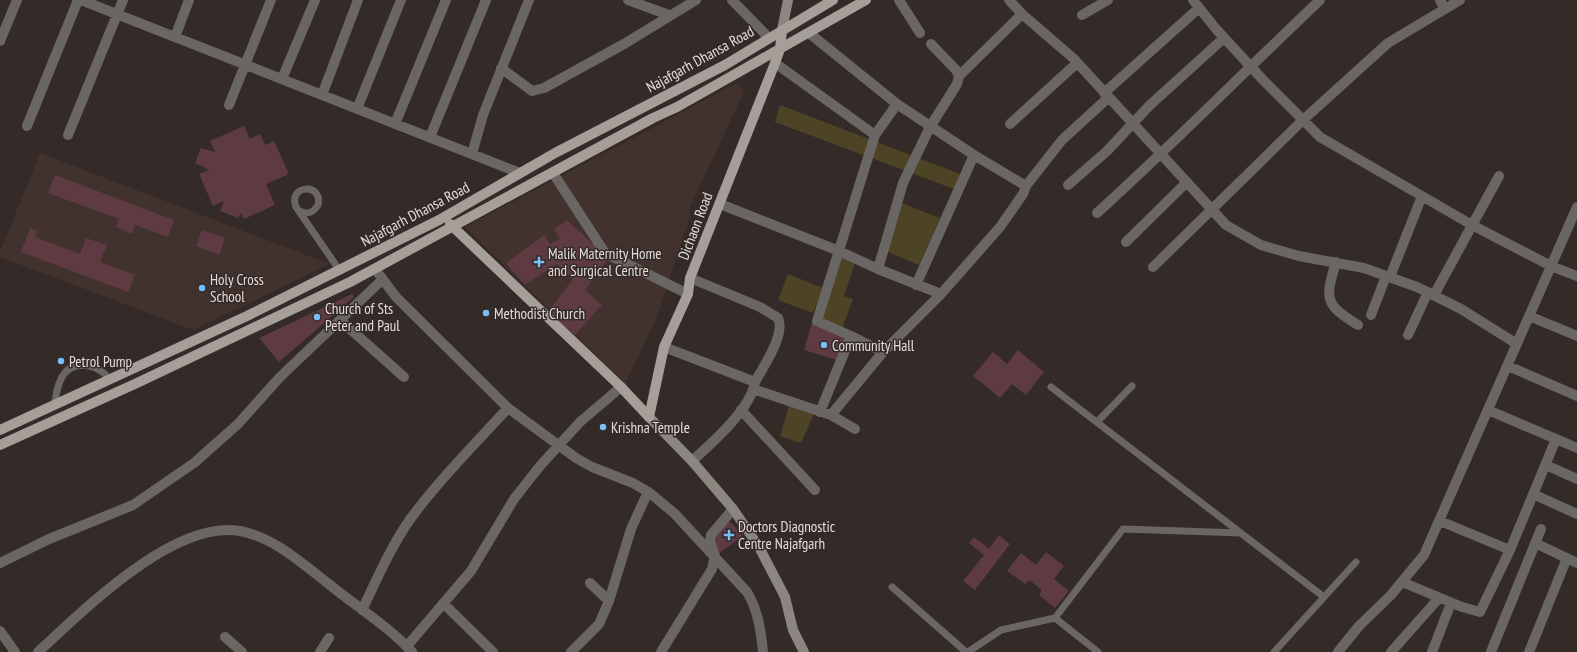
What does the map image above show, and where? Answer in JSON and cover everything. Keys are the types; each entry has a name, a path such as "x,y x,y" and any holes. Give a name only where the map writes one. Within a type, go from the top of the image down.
{"main road":[{"path":"782,30 788,0"},
{"name":"Najafgarh Dhansa Road","path":"0,430 340,271 444,217 520,173 725,66 833,0"},
{"path":"0,445 285,314 375,269 780,49 866,0"},
{"name":"Dichaon Road","path":"650,417 664,347 688,294 690,278 775,63 780,49 782,30"},
{"path":"444,217 621,387 692,461 733,509 759,547 784,597 793,630 804,652"}],"street":[{"path":"0,41 17,0"},
{"path":"27,126 79,0 520,173"},
{"path":"68,135 123,0"},
{"path":"175,37 189,0"},
{"path":"229,105 271,0"},
{"path":"282,79 315,0"},
{"path":"322,95 358,0"},
{"path":"357,108 401,0"},
{"path":"395,124 446,0"},
{"path":"430,137 486,0"},
{"path":"472,154 483,115 529,0"},
{"path":"628,0 669,16"},
{"path":"502,68 532,91 544,88 624,44 696,0"},
{"path":"732,0 769,38"},
{"path":"899,0 920,33"},
{"path":"1009,0 1022,14 1077,63 1226,225 1261,245 1299,256 1364,268 1388,276 1431,294 1468,313 1517,344"},
{"path":"1082,15 1108,0"},
{"path":"1097,213 1162,154 1250,66 1320,0"},
{"path":"1153,267 1303,120 1388,43 1442,4 1460,0"},
{"path":"831,415 883,352 941,294 1000,227 1024,194 1026,186 1062,140 1197,3 1224,38 1320,137 1472,225 1551,266 1577,276"},
{"path":"878,269 903,182 930,127 957,84 959,76 1022,14"},
{"path":"809,33 897,104 974,155 1026,186"},
{"path":"1068,185 1107,151 1150,105 1224,38"},
{"path":"931,44 956,70 959,76"},
{"path":"775,63 875,135"},
{"path":"1010,124 1077,63"},
{"path":"883,352 817,321 875,135 897,104"},
{"path":"916,285 974,155"},
{"path":"552,173 605,252 688,294"},
{"path":"1408,335 1499,176"},
{"path":"1126,242 1187,182"},
{"path":"1371,315 1422,196"},
{"path":"720,204 839,251 878,269 941,294"},
{"path":"1338,652 1359,626 1402,582 1424,555 1577,207"},
{"path":"1336,262 1329,286 1331,304 1338,313 1358,325"},
{"path":"375,269 396,298 508,408 557,446 592,467 633,483 648,492 676,514 732,573 753,601 761,631 763,652"},
{"path":"690,278 760,307 778,318 780,328 774,348 741,410 734,420 692,461"},
{"path":"0,563 49,539 133,505 194,463 238,424 280,377 382,280"},
{"path":"1529,316 1577,336"},
{"path":"340,320 404,377"},
{"path":"820,412 851,336"},
{"path":"664,347 754,386 831,415 855,429"},
{"path":"1508,366 1577,396"},
{"path":"38,652 99,596 145,563 183,540 221,529 242,532 267,541 291,554 410,649 443,603 471,571 514,499 557,446 597,405 621,387"},
{"path":"362,610 390,553 411,518 444,477 508,408"},
{"path":"741,410 815,490"},
{"path":"1488,410 1577,448"},
{"path":"1402,582 1439,598 1480,612 1510,550 1556,439"},
{"path":"1546,465 1577,479"},
{"path":"571,652 599,624 609,601 631,529 648,492"},
{"path":"1533,494 1577,514"},
{"path":"661,652 709,574 715,556 710,542 711,535 733,509"},
{"path":"1440,521 1510,550"},
{"path":"1491,652 1541,529"},
{"path":"1535,543 1577,563"},
{"path":"1529,652 1567,558"},
{"path":"590,583 609,601"},
{"path":"1391,652 1439,598"},
{"path":"1432,652 1451,602"},
{"path":"443,603 493,652"},
{"path":"0,631 15,652"},
{"path":"225,637 242,652"},
{"path":"320,652 329,638"}],"lane":[{"path":"299,211 340,271"},
{"path":"55,404 56,390 62,376 75,366 85,365 95,367 105,373 110,379"},
{"path":"1097,422 1132,386"},
{"path":"1051,387 1324,597"},
{"path":"892,587 967,652 1001,630 1055,618 1123,528 1241,534"},
{"path":"1274,652 1356,562"},
{"path":"1055,618 1098,652"}],"shaded area":[{"path":"737,83 745,90 690,207 690,217 656,319 625,384 465,227"},
{"path":"780,105 960,174 954,189 775,122"},
{"path":"40,153 330,264 193,330 0,257 0,252"},
{"path":"899,202 940,218 919,265 883,250"},
{"path":"842,255 856,260 844,296 853,299 842,328 822,319"},
{"path":"788,274 823,288 813,313 778,300"},
{"path":"789,406 814,414 801,443 780,436"}],"building":[{"path":"244,126 250,139 260,134 265,145 274,141 289,174 266,184 275,205 244,219 241,213 238,218 220,211 224,201 213,206 199,174 209,170 195,163 201,148 215,152 210,141"},
{"path":"55,175 174,220 168,237 135,225 132,234 116,227 119,219 48,193"},
{"path":"567,220 608,258 585,290 602,305 575,335 548,312 573,279 557,264 525,285 506,263 544,235 550,244 560,239 554,229"},
{"path":"30,228 37,231 35,237 80,254 86,238 107,245 100,262 135,275 128,292 21,252"},
{"path":"202,230 225,238 219,255 196,246"},
{"name":"Church of Sts Peter and Paul","path":"352,294 354,297 279,362 259,338"},
{"name":"Community Hall","path":"812,323 846,339 837,360 804,350"},
{"path":"1018,350 1044,372 1026,395 1012,384 1000,398 973,376 993,352 1007,364"},
{"path":"728,519 743,536 718,554 710,538"},
{"path":"999,535 1010,544 975,590 963,581 984,555 969,543 974,537 989,549"},
{"path":"1046,552 1064,566 1054,579 1069,591 1055,608 1039,595 1042,590 1029,580 1025,584 1007,571 1021,553 1036,565"}],"place":[{"name":"Malik Maternity Home and Surgical Centre","path":"539,262"},
{"name":"Holy Cross School","path":"202,288"},
{"name":"Methodist Church","path":"486,313"},
{"name":"Church of Sts Peter and Paul","path":"317,317"},
{"name":"Community Hall","path":"824,345"},
{"name":"Petrol Pump","path":"61,361"},
{"name":"Krishna Temple","path":"603,427"},
{"name":"Doctors Diagnostic Centre Najafgarh","path":"729,535"}]}
